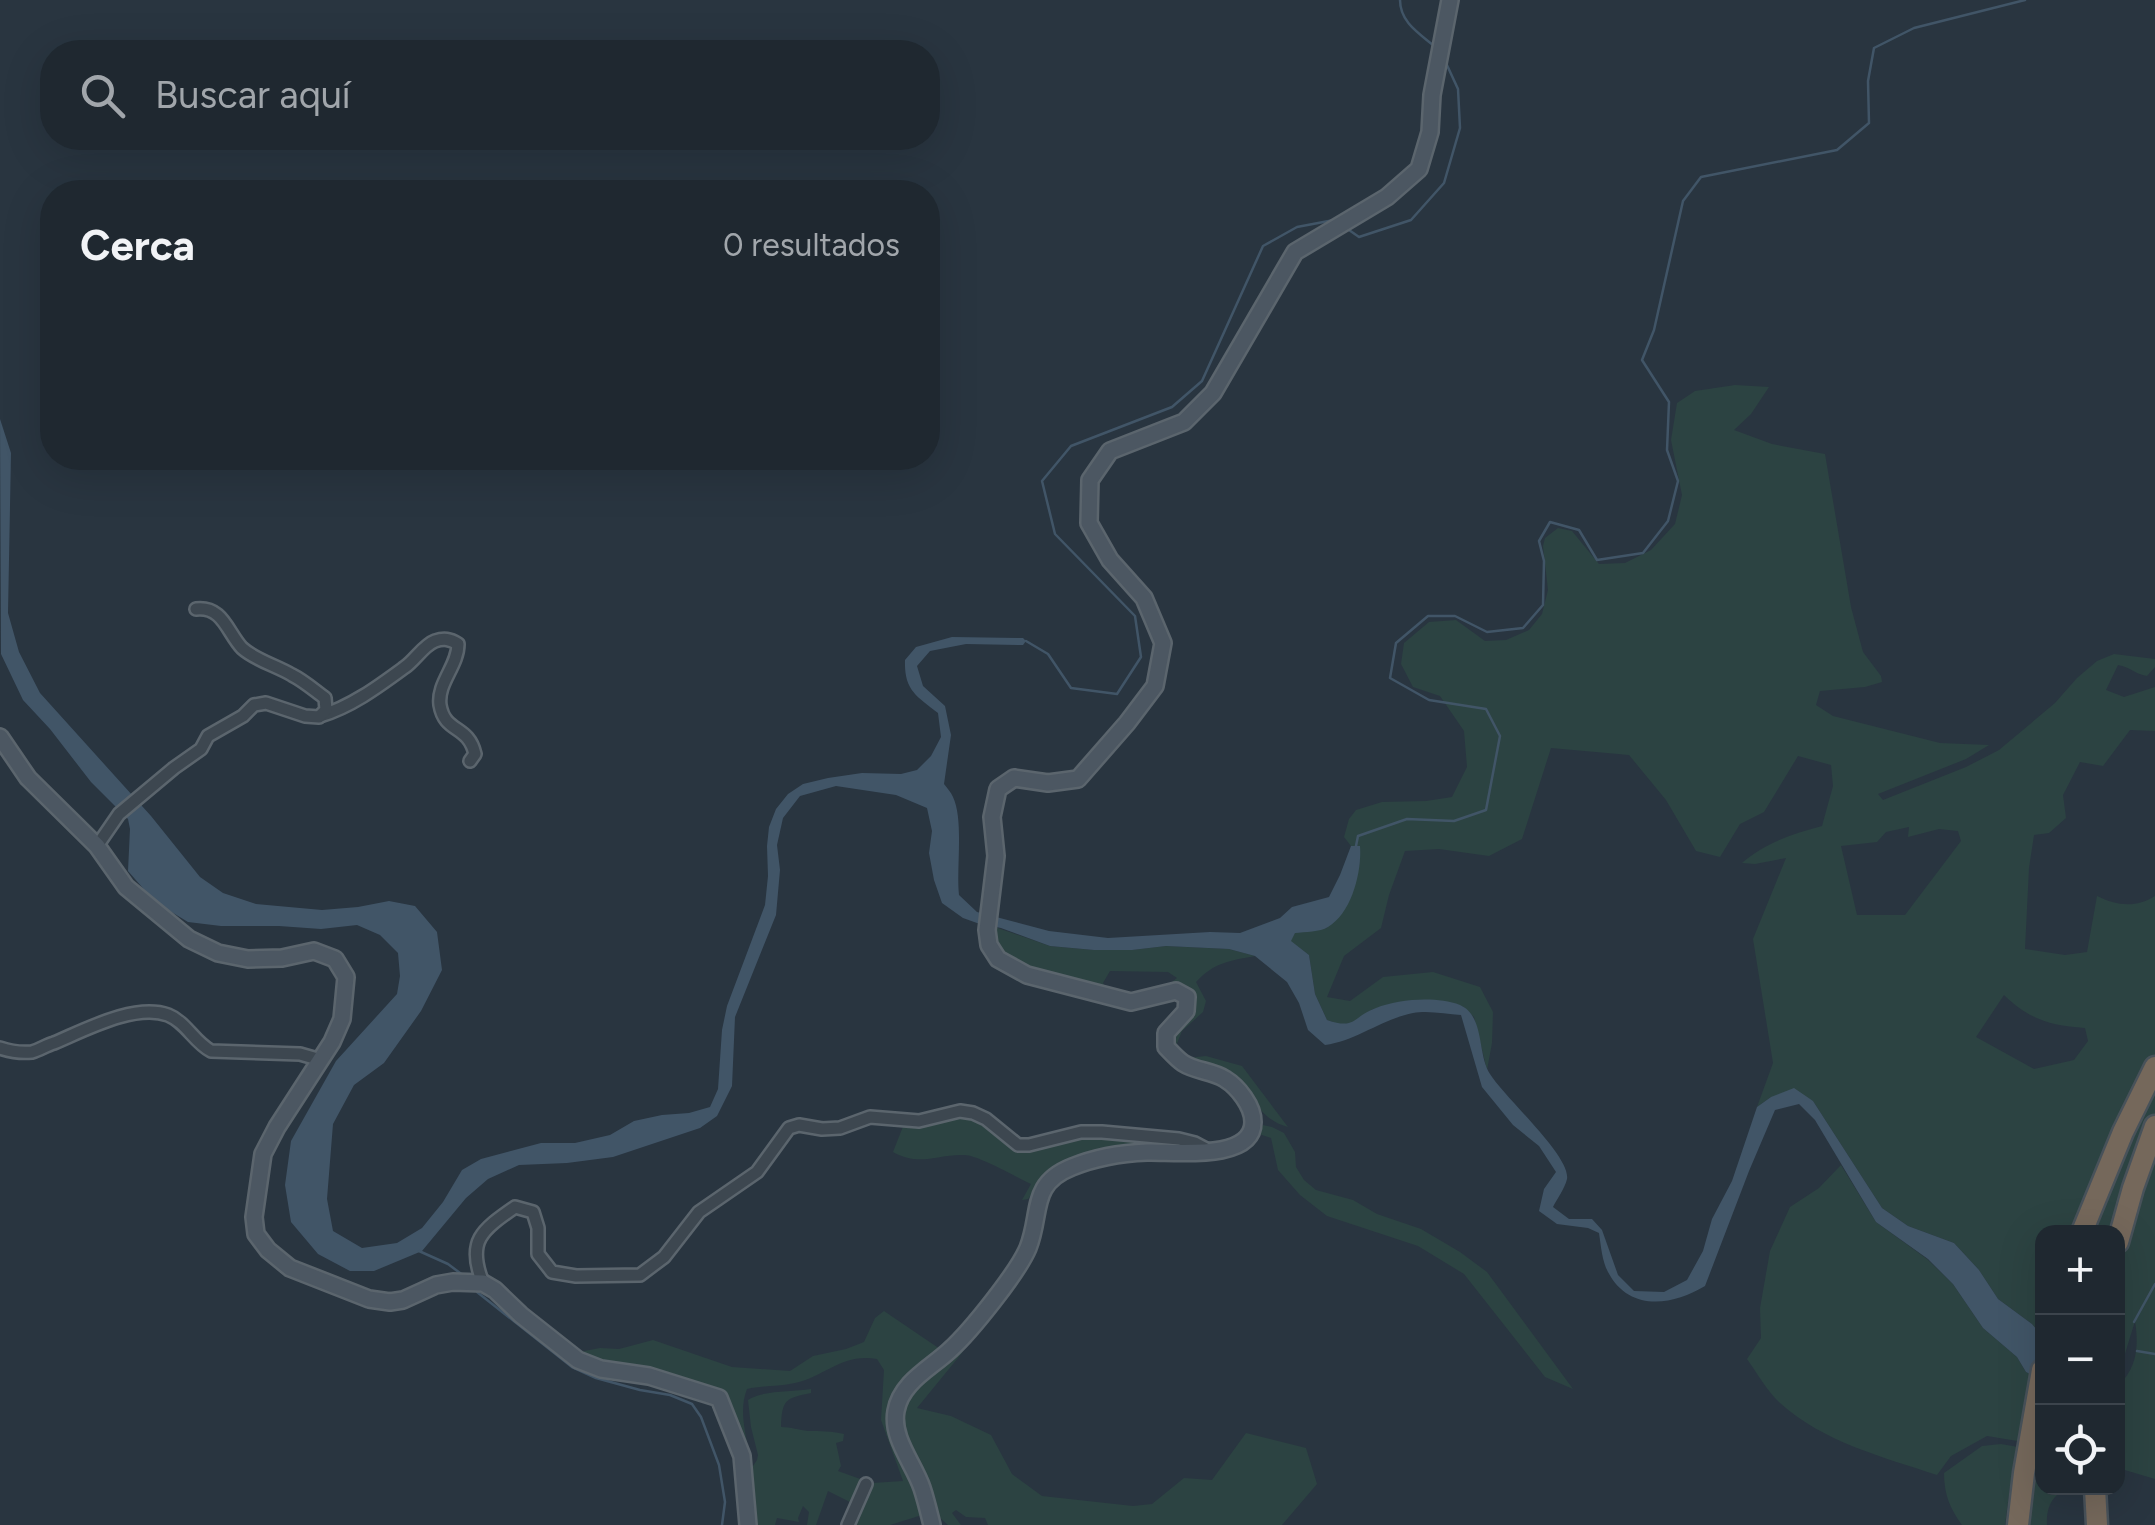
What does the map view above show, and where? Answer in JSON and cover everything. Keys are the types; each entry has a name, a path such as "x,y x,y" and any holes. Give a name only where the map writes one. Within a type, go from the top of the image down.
{"highway":[{"path":"2085,1225 2150,1076"},
{"path":"2123,1225 2155,1126"},
{"path":"2018,1525 2036,1405"},
{"path":"2095,1495 2096,1520"}],"main road":[{"path":"932,1525 922,1486 896,1431 899,1398 909,1384 953,1348 1011,1275 1028,1250 1041,1191 1052,1178 1072,1166 1100,1159 1144,1152 1212,1152 1236,1146 1248,1138 1254,1125 1245,1098 1225,1078 1183,1063 1166,1047 1166,1033 1186,1011 1187,998 1176,990 1131,1002 1028,975 998,959 989,945 987,930 996,856 992,817 998,789 1014,778 1048,783 1078,779 1155,686 1164,643 1144,598 1110,560 1088,523 1090,480 1110,450 1184,422 1213,393 1295,252 1387,197 1419,169 1430,132 1432,95 1450,0"},
{"path":"0,737 28,778 97,846 126,887 189,940 218,953 248,959 282,958 314,951 335,959 346,977 342,1018 332,1042 264,1154 254,1217 256,1234 268,1250 290,1268 369,1299 390,1302 436,1285 483,1283 578,1360 601,1369 650,1376 719,1398 742,1456 748,1525"}],"street":[{"path":"196,610 207,608 216,612 244,650 294,676 325,698 326,710 319,717"},
{"path":"97,846 119,814 201,749 208,736 254,705 266,703 305,716 319,717 337,711 406,666 430,642 451,640 458,644 458,656 440,691 440,704 445,719 472,740 475,754 470,761"},
{"path":"0,1048 31,1052 115,1018 155,1013 179,1021 210,1051 300,1054 321,1060"},
{"path":"483,1283 474,1261 478,1240 490,1224 515,1207 532,1212 538,1228 538,1254 552,1272 640,1276 664,1258 699,1212 756,1172 789,1128 799,1124 840,1128 870,1117 918,1121 960,1111 986,1119 1018,1145 1081,1132 1102,1132 1195,1143 1212,1152"},
{"path":"848,1525 866,1484"}],"green space":[{"path":"1735,385 1769,387 1751,414 1734,430 1772,444 1825,454 1851,607 1863,652 1882,682 1820,691 1816,705 1833,716 1940,743 1989,745 1966,759 1878,794 1883,800 1999,750 2097,661 2114,654 2155,659 2155,667 2147,676 2118,665 2106,690 2124,697 2155,687 2155,731 2130,730 2103,766 2080,762 2063,795 2066,818 2049,833 2034,835 2025,949 2065,955 2087,952 2097,896 2126,904 2155,896 2155,1479 2125,1470 2125,1377 2133,1364 2137,1339 2135,1321 2125,1354 2125,1225 2035,1225 2035,1328 1998,1299 1954,1243 1908,1226 1882,1208 1813,1101 1771,1097 1757,1107 1773,1063 1753,939 1786,858 1742,863 1779,840 1822,826 1833,786 1831,765 1798,756 1764,812 1740,824 1720,857 1696,851 1666,800 1629,755 1551,748 1522,839 1489,856 1439,849 1405,851 1381,928 1344,956 1327,997 1350,1001 1383,977 1433,972 1480,987 1493,1012 1487,1070 1474,1017 1462,1006 1373,1009 1354,1022 1341,1025 1327,1020 1315,994 1309,955 1290,941 1295,933 1327,928 1360,846 1351,846 1344,837 1356,810 1382,802 1452,797 1467,767 1464,731 1440,696 1413,687 1401,664 1404,643 1429,622 1456,620 1485,641 1506,640 1529,630 1542,614 1548,590 1545,538 1558,528 1572,531 1599,564 1625,563 1651,550 1675,524 1682,495 1671,440 1677,403 1695,391","holes":["1909,827 1908,837 1939,829 1958,831 1961,841 1905,915 1857,915 1841,846 1877,842 1886,832","2004,995 2041,1020 2085,1028 2088,1041 2074,1060 2034,1069 1976,1037"]},
{"path":"992,926 1050,946 1094,950 1166,946 1229,949 1255,956 1216,966 1196,982 1206,1001 1203,1012 1182,1031 1176,1046 1187,1058 1206,1056 1242,1066 1288,1127 1262,1112 1237,1083 1192,1063 1173,1048 1195,1006 1181,991 1160,991 1177,978 1168,972 1110,971 1103,983 1108,992 1070,984 1013,962 995,946"},
{"path":"956,1116 985,1123 1008,1142 1125,1137 1193,1147 1139,1149 1038,1186 1028,1199 1022,1200 1031,1184 978,1159 954,1155 912,1159 893,1152 904,1124"},
{"path":"1263,1125 1284,1133 1295,1152 1296,1167 1316,1190 1353,1200 1377,1214 1421,1229 1487,1272 1573,1389 1545,1377 1464,1274 1418,1246 1327,1216 1300,1195 1278,1170 1271,1138 1259,1134"},
{"path":"1841,1165 1876,1222 1927,1259 1953,1284 1983,1328 2035,1376 2035,1444 1987,1436 1951,1456 1937,1475 1834,1438 1797,1417 1766,1387 1747,1359 1761,1338 1760,1308 1770,1251 1790,1207 1819,1188"},
{"path":"884,1311 940,1349 891,1402 922,1515 890,1525 855,1525 872,1483 903,1481 881,1420 884,1370 877,1359 854,1359 806,1380 747,1389 743,1412 749,1452 745,1456 724,1399 605,1364 579,1352 619,1349 653,1340 732,1367 790,1371 813,1356 864,1342 875,1318"},
{"path":"970,1335 962,1353 917,1408 951,1416 991,1435 1012,1474 1042,1496 1133,1506 1152,1504 1184,1478 1212,1480 1246,1433 1306,1448 1317,1484 1282,1525 988,1525 985,1518 966,1517 956,1510 952,1513 961,1525 948,1525 940,1518 935,1497 904,1429 903,1408 909,1395"},
{"path":"811,1389 811,1393 787,1402 781,1427 844,1434 843,1441 836,1443 841,1466 838,1471 863,1480 852,1503 828,1491 816,1525 807,1525 809,1512 803,1506 799,1522 777,1518 775,1525 754,1525 750,1483 758,1455 748,1400 770,1393"},
{"path":"2001,1444 2035,1450 2035,1495 2057,1495 2051,1502 2047,1525 2026,1525 2018,1467 2010,1487 2005,1525 1962,1525 1947,1494 1944,1473 1982,1446"}],"water":[{"path":"0,419 11,453 8,613 19,652 40,693 151,816 200,877 223,893 256,904 322,910 389,901 415,906 437,932 442,970 421,1011 384,1063 354,1085 333,1124 327,1199 333,1231 362,1248 397,1243 422,1228 462,1170 481,1159 541,1143 575,1143 610,1135 634,1121 710,1107 718,1089 727,1006 765,905 769,827 776,809 803,784 862,773 901,774 917,770 931,756 941,737 938,713 913,691 905,670 905,660 916,647 952,637 1023,638 1023,645 966,644 930,651 917,666 923,686 945,706 951,735 944,784 953,797 958,819 959,895 977,912 1049,931 1108,938 1240,933 1280,918 1292,907 1329,897 1351,846 1360,846 1357,879 1343,912 1328,927 1295,933 1291,941 1309,955 1315,994 1327,1020 1349,1023 1376,1008 1418,1000 1450,1002 1468,1010 1477,1026 1490,1074 1548,1142 1565,1169 1567,1179 1553,1207 1569,1219 1592,1219 1602,1230 1618,1275 1634,1291 1664,1292 1687,1280 1732,1181 1757,1107 1794,1088 1813,1101 1882,1208 1908,1226 1954,1243 1998,1299 2032,1324 2035,1376 1983,1328 1953,1284 1928,1259 1876,1222 1815,1120 1799,1104 1775,1110 1705,1286 1665,1301 1639,1299 1627,1294 1608,1272 1599,1233 1557,1224 1539,1211 1544,1189 1556,1172 1539,1146 1513,1125 1482,1087 1461,1015 1413,1013 1325,1045 1308,1030 1287,982 1255,956 1229,949 1166,946 1094,950 1050,946 963,918 942,903 934,880 927,808 896,795 836,786 800,796 783,818 777,845 780,870 776,915 735,1017 732,1086 717,1116 700,1128 613,1157 519,1165 488,1179 466,1198 422,1251 374,1271 350,1271 318,1254 291,1222 285,1185 291,1141 336,1061 397,994 398,953 380,935 357,925 321,929 221,926 188,922 155,902 128,871 128,819 91,782 23,700 1,654"}],"waterway":[{"path":"1400,0 1406,20 1433,45"},
{"path":"1356,846 1358,836 1407,819 1454,821 1486,810 1500,736 1486,709 1429,700 1390,678 1396,643 1428,616 1455,616 1487,632 1523,628 1543,605 1544,561 1539,541 1550,522 1579,530 1597,560 1643,553 1668,521 1678,481 1667,450 1669,402 1642,360 1654,330 1683,201 1701,177 1837,150 1869,123 1868,81 1874,48 1914,28 2025,0"},
{"path":"1349,230 1359,237 1411,220 1444,183 1460,128 1458,89 1446,63"},
{"path":"1026,641 1048,654 1071,688 1117,694 1141,657 1135,616 1055,534 1042,481 1071,446 1172,407 1202,381 1263,246 1297,227 1334,220"},
{"path":"419,1251 464,1276"},
{"path":"2134,1322 2155,1284"},
{"path":"477,1292 572,1367 596,1378 692,1404 719,1465 725,1502 722,1525"},
{"path":"2137,1351 2155,1354"}]}
